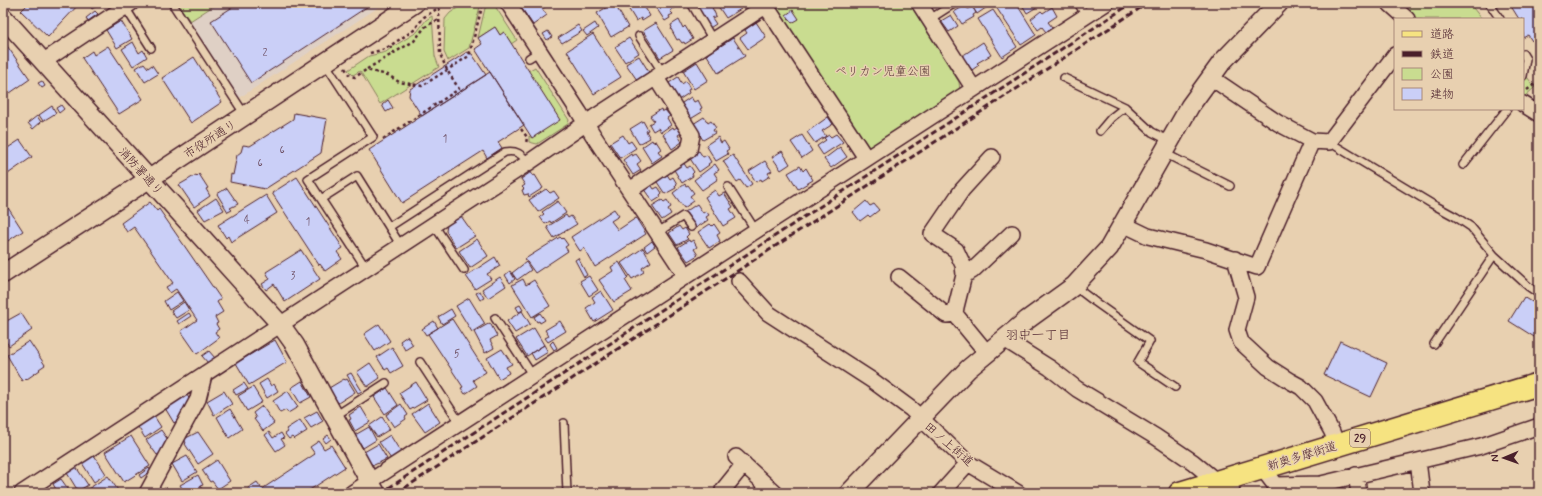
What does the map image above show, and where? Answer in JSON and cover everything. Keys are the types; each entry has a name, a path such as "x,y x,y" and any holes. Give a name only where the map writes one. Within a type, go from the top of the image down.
{"main road":[{"name":"新奥多摩街道","path":"1180,493 1226,484 1262,468 1539,384"}],"street":[{"name":"市役所通り","path":"3,274 416,3"},
{"path":"508,3 534,55 586,124 686,276"},
{"path":"919,3 974,89"},
{"path":"352,493 373,487 460,423 1106,3"},
{"path":"856,491 920,419 968,369 1027,320 1074,286 1109,248 1190,106 1210,77 1222,62 1279,3"},
{"path":"1389,3 1406,18"},
{"path":"22,493 434,225 766,4 866,158"},
{"path":"44,61 128,5"},
{"name":"消防署通り","path":"4,22 44,61 280,324 295,345 373,487"},
{"path":"1210,77 1278,123 1312,141 1329,142 1394,57"},
{"path":"630,190 689,150 692,135 659,76"},
{"path":"1524,105 1539,114"},
{"path":"1123,224 1148,236 1206,250 1257,267 1312,141"},
{"path":"987,353 955,314 964,275 963,265 956,250 932,234 962,190 992,156"},
{"path":"964,275 972,271 1012,232"},
{"path":"1235,259 1246,297 1237,330 1241,342 1268,367 1290,382 1301,387 1315,402 1332,432 1337,445"},
{"path":"899,277 946,315 955,314"},
{"name":"田ノ上街道","path":"739,281 768,313 872,381 911,409 968,462 1018,493"},
{"path":"1004,339 1226,484"},
{"path":"147,493 198,399 204,375"},
{"path":"1262,468 1276,486 1321,484 1481,446 1539,426"},
{"path":"723,490 740,460 775,493"},
{"path":"1418,461 1422,493"},
{"path":"941,493 968,462"},
{"path":"1356,475 1359,493"}],"lane":[{"path":"172,3 245,116"},
{"path":"691,3 713,40"},
{"path":"930,19 955,3"},
{"path":"1078,3 1086,16"},
{"path":"1489,3 1499,18"},
{"path":"128,5 151,48"},
{"path":"639,36 659,76"},
{"path":"1524,56 1526,59 1524,70"},
{"path":"325,63 373,137 308,179 366,268"},
{"path":"1064,78 1125,108 1167,147 1230,186"},
{"path":"1100,131 1111,118 1125,108"},
{"path":"1463,165 1506,110"},
{"path":"1329,142 1456,217 1471,228 1494,255 1529,287 1539,294"},
{"path":"389,227 505,152 515,152 523,156 528,163"},
{"path":"322,199 356,176 401,246"},
{"path":"728,187 756,231"},
{"path":"658,232 683,216 691,227"},
{"path":"434,225 464,270"},
{"path":"1434,344 1494,255"},
{"path":"1074,286 1150,341 1138,362 1175,387"},
{"path":"495,318 533,376"},
{"path":"420,362 460,423"},
{"path":"335,416 386,383"},
{"path":"564,424 567,493"}],"path":[{"path":"367,54 390,46 414,30 424,17 446,3"},
{"path":"366,70 388,75 399,82 422,86 469,56 482,7 485,3"},
{"path":"377,143 459,89 447,70 440,54 438,8"},
{"path":"350,65 345,69 350,76 355,76 414,41 425,27 439,19"},
{"path":"390,46 394,53"},
{"path":"1524,92 1539,81"},
{"path":"521,129 527,137 526,144"},
{"path":"520,143 530,145"}],"shaded area":[{"path":"218,3 385,3 239,98 190,21"}],"green space":[{"path":"177,3 218,3 190,21"},
{"path":"465,3 481,3 469,48 448,61 444,52 445,19 450,13"},
{"path":"493,3 517,40 511,44 504,32 500,35 495,27 478,38 485,8"},
{"name":"ペリカン児童公園","path":"787,3 909,3 959,82 960,90 872,148 863,147 776,10"},
{"path":"1398,3 1469,3 1481,18 1415,18"},
{"path":"432,16 435,56 439,67 380,104 360,71 353,75 348,70 369,56 386,52 417,32 426,20"},
{"path":"535,67 569,120 568,124 537,144 529,142 529,136 532,138 528,71"},
{"path":"1524,73 1535,87 1524,97"}],"building":[{"path":"25,3 80,3 48,37 21,11 27,5"},
{"path":"88,3 101,3 92,9"},
{"path":"239,3 373,3 251,83 211,21"},
{"path":"518,3 551,3 542,9 547,15 533,25"},
{"path":"614,3 628,27 611,37 597,13"},
{"path":"625,3 645,3 646,5 644,6 650,16 642,21 641,18 636,21"},
{"path":"656,3 670,3 674,8 670,11 673,14 669,16 670,18 665,21 655,6 657,4"},
{"path":"705,3 710,3 716,16 712,18 716,24 708,29 695,9"},
{"path":"716,3 737,3 741,9 726,18"},
{"path":"970,3 989,3 990,5 977,14"},
{"path":"1002,3 1016,3 1036,35 1021,45 996,7"},
{"path":"1021,3 1041,3 1042,4 1027,13"},
{"path":"1509,3 1539,3 1539,36 1532,41 1528,35 1524,37 1524,18 1518,18"},
{"path":"966,5 968,9 972,6 976,13 973,15 974,17 962,24 954,12"},
{"path":"1052,7 1057,16 1048,22 1052,27 1046,32 1042,27 1038,30 1031,19 1041,11 1043,13"},
{"path":"793,10 799,19 792,23 786,15"},
{"path":"993,10 1017,47 1002,57 978,19"},
{"path":"95,11 98,14 88,21 86,18"},
{"path":"951,15 958,26 949,32 941,21"},
{"path":"679,20 683,28 685,26 693,39 685,44 679,39 677,40 671,29 671,25"},
{"path":"121,21 132,39 117,48 106,30"},
{"path":"756,22 766,37 748,49 740,38 747,33 745,30"},
{"path":"595,23 598,28 587,36 583,31"},
{"path":"656,23 673,50 660,58 643,31"},
{"path":"578,25 582,31 562,43 558,38"},
{"path":"495,27 500,35 504,32 560,120 532,138 475,49 482,44 478,38"},
{"path":"548,31 552,37 547,40 543,34"},
{"path":"593,34 621,77 594,94 567,51"},
{"path":"629,38 639,53 625,62 615,47"},
{"path":"733,38 745,56 718,73 707,55"},
{"path":"3,40 30,79 10,93 3,83"},
{"path":"133,42 139,53 143,50 147,57 133,66 122,49"},
{"path":"983,42 991,55 977,63 979,65 972,70 962,56"},
{"path":"108,46 143,99 119,114 82,58 92,51 94,55"},
{"path":"467,52 472,54 486,75 422,116 409,96 410,89"},
{"path":"639,56 649,72 637,80 626,64"},
{"path":"194,57 222,102 191,123 162,78"},
{"path":"697,62 708,80 694,89 683,71"},
{"path":"144,63 148,68 152,65 158,74 145,82 136,68"},
{"path":"490,72 524,125 498,142 502,148 487,158 483,151 402,203 369,150"},
{"path":"678,77 682,84 686,81 690,89 688,90 689,93 677,101 666,85"},
{"path":"42,81 45,86 42,88 38,83"},
{"path":"691,97 694,102 698,100 702,108 700,109 702,112 689,120 679,105"},
{"path":"388,100 393,108 386,112 382,105"},
{"path":"61,105 64,109 59,113 56,108"},
{"path":"52,106 56,113 43,121 39,115"},
{"path":"661,109 662,112 665,110 670,116 667,118 671,125 661,132 658,128 653,131 649,124 654,121 650,116"},
{"path":"3,111 8,118 3,122"},
{"path":"294,113 327,119 321,153 265,189 230,182 237,155 241,152 243,145 250,146 293,119"},
{"path":"37,116 41,122 33,129 28,123"},
{"path":"704,117 708,123 711,121 716,128 713,130 715,133 703,140 693,124"},
{"path":"828,117 833,124 822,131 826,136 815,143 807,132"},
{"path":"643,121 650,138 639,144 630,129"},
{"path":"673,127 674,129 677,127 681,133 678,135 682,142 672,149 663,134"},
{"path":"836,134 843,142 823,155 817,146 826,140 824,138 829,135 831,137"},
{"path":"623,135 628,143 631,141 636,148 620,158 610,143"},
{"path":"802,135 812,151 802,158 791,142"},
{"path":"718,137 721,143 724,141 729,149 726,151 728,154 716,161 706,145"},
{"path":"20,140 32,157 5,176 3,172 3,151"},
{"path":"652,140 653,142 656,141 661,149 658,151 662,156 652,163 642,147"},
{"path":"840,147 847,157 831,168 824,159"},
{"path":"699,151 703,157 707,155 711,162 699,172 689,157"},
{"path":"782,151 790,164 781,170 772,157"},
{"path":"631,154 632,156 636,154 641,161 637,164 641,170 633,175 623,160"},
{"path":"733,155 752,184 746,188 740,180 737,182 723,161"},
{"path":"765,161 772,171 768,173 770,176 762,181 761,179 756,182 749,171"},
{"path":"683,162 687,168 690,166 694,172 692,174 693,176 682,183 673,168"},
{"path":"715,164 719,170 714,173 718,179 702,190 694,180"},
{"path":"800,166 803,171 806,168 813,180 798,189 788,173"},
{"path":"531,172 533,176 535,175 543,188 529,197 528,194 524,195 522,190 524,189 522,187 525,185 521,179"},
{"path":"666,173 670,179 673,177 677,184 675,186 676,188 665,194 655,179"},
{"path":"199,174 208,188 206,189 210,196 194,207 179,185"},
{"path":"297,177 343,248 337,252 342,259 325,271 320,264 319,265 272,193"},
{"path":"650,183 654,189 658,187 662,193 660,195 661,197 653,202 643,188"},
{"path":"685,184 686,186 688,185 694,193 690,196 694,201 684,208 673,193"},
{"path":"227,188 238,204 230,208 232,210 228,212 217,194"},
{"path":"546,189 550,193 554,191 559,198 538,212 529,200"},
{"path":"715,190 719,196 724,193 733,207 730,209 736,218 723,226 705,197"},
{"path":"266,195 277,213 231,242 228,236 226,238 218,225"},
{"path":"216,198 224,210 205,220 198,210"},
{"path":"3,200 23,231 3,244"},
{"path":"662,200 664,202 667,200 671,207 668,209 671,214 662,220 652,206"},
{"path":"558,201 566,213 551,223 550,221 545,224 540,217 544,214 542,212"},
{"path":"866,201 870,206 874,204 879,210 870,217 868,215 860,221 853,212"},
{"path":"150,202 157,211 159,209 221,299 217,302 223,312 215,317 218,323 216,324 219,329 215,332 219,338 197,354 181,331 197,320 176,289 170,293 166,287 173,283 134,227 127,232 121,223"},
{"path":"697,204 703,213 706,211 709,215 706,217 708,220 696,228 685,212"},
{"path":"614,209 619,216 611,221 618,230 636,218 646,234 595,267 584,248 580,251 571,237"},
{"path":"566,215 568,218 571,216 577,224 554,238 547,227"},
{"path":"461,216 475,236 456,248 446,231 447,225"},
{"path":"710,224 712,226 714,224 720,233 717,235 720,241 709,248 698,232"},
{"path":"679,226 682,230 685,228 689,234 686,237 688,239 677,245 669,233"},
{"path":"560,237 562,239 563,238 568,245 565,247 568,251 535,273 525,259"},
{"path":"477,239 488,256 470,268 459,251"},
{"path":"689,240 690,242 693,240 697,247 694,249 698,255 688,261 678,247"},
{"path":"652,241 655,246 647,252 644,247"},
{"path":"643,248 651,262 642,268 644,272 632,279 621,263"},
{"path":"301,250 320,279 285,302 274,284 266,290 262,284 270,279 266,272"},
{"path":"495,257 500,266 487,274 491,279 475,289 466,276"},
{"path":"578,258 587,275 584,277 575,260"},
{"path":"526,262 531,270 517,280 512,273"},
{"path":"619,262 628,277 625,280 632,291 614,302 599,280 613,271 611,267"},
{"path":"510,271 515,279 510,283 505,275"},
{"path":"589,276 598,290 589,296 580,281"},
{"path":"500,277 506,286 488,298 482,289"},
{"path":"523,279 526,285 534,280 550,306 532,317 512,285"},
{"path":"480,291 484,298 480,300 476,293"},
{"path":"601,291 613,310 594,322 586,308 595,302 592,297"},
{"path":"177,292 183,301 169,310 164,301"},
{"path":"1524,297 1539,306 1539,340 1509,321"},
{"path":"469,298 485,324 472,332 456,306"},
{"path":"184,302 189,310 176,318 171,311"},
{"path":"520,305 523,310 519,312 516,307"},
{"path":"451,309 455,316 442,324 438,317"},
{"path":"522,311 530,324 515,333 507,321"},
{"path":"21,313 32,330 9,346 3,337 3,323"},
{"path":"189,313 191,316 179,324 177,321"},
{"path":"540,313 545,320 540,323 539,321 537,322 534,317"},
{"path":"452,319 486,372 473,380 477,386 465,394 461,388 463,387 428,334"},
{"path":"434,321 438,328 426,335 422,329"},
{"path":"560,321 566,331 548,342 545,338 549,336 545,330"},
{"path":"490,323 497,336 490,340 494,348 485,353 474,332"},
{"path":"379,324 390,341 375,351 364,334"},
{"path":"534,328 544,345 527,356 516,339"},
{"path":"407,336 413,345 405,350 400,341"},
{"path":"275,340 287,362 249,385 236,363"},
{"path":"29,341 45,365 39,369 40,370 22,381 7,355"},
{"path":"553,341 557,348 554,350 550,344"},
{"path":"1340,341 1387,363 1371,397 1324,375"},
{"path":"544,345 548,352 535,360 531,353"},
{"path":"392,347 403,366 391,373 388,368 385,370 377,357"},
{"path":"502,349 512,364 506,367 509,373 499,379 487,358"},
{"path":"209,351 215,358 208,363 202,356"},
{"path":"370,363 380,378 367,387 357,372"},
{"path":"351,373 362,391 358,393 347,375"},
{"path":"267,379 271,386 274,384 278,391 267,398 259,384"},
{"path":"344,379 347,379 355,392 338,403 329,388"},
{"path":"302,381 311,397 300,403 291,388"},
{"path":"416,382 427,400 410,410 399,393"},
{"path":"244,383 248,389 236,395 233,390"},
{"path":"253,387 262,402 247,411 238,396"},
{"path":"387,388 398,405 385,414 374,397"},
{"path":"224,391 232,404 214,415 207,401"},
{"path":"288,391 298,407 288,413 286,410 280,413 273,401"},
{"path":"187,395 190,400 178,420 174,423 165,408"},
{"path":"428,403 440,422 425,432 412,414"},
{"path":"401,404 408,415 405,417 406,419 394,427 386,415"},
{"path":"262,406 274,423 263,431 254,419 256,418 253,413"},
{"path":"361,407 370,422 355,431 349,420 351,419 349,415"},
{"path":"230,409 242,429 229,438 217,417"},
{"path":"317,411 323,421 311,428 304,418"},
{"path":"154,416 161,427 145,438 138,427"},
{"path":"382,417 390,429 377,437 369,426"},
{"path":"300,420 307,431 294,439 292,437 289,439 285,434 288,432 286,429"},
{"path":"369,427 376,440 363,448 355,435"},
{"path":"161,430 168,440 161,453 157,455 146,440"},
{"path":"198,432 213,454 198,464 185,444 184,439"},
{"path":"269,432 273,438 281,433 284,438 281,439 285,445 276,451 265,435"},
{"path":"328,435 331,439 326,443 323,439"},
{"path":"390,435 402,454 391,459 379,442"},
{"path":"131,436 150,466 124,482 105,452"},
{"path":"319,441 324,449 331,445 345,467 305,493 251,493 248,488 257,482 262,489 315,454 310,447"},
{"path":"378,444 387,459 374,465 371,464 364,452"},
{"path":"94,455 106,474 94,482 82,463"},
{"path":"187,456 197,472 182,481 172,464"},
{"path":"217,460 230,481 218,489 212,481 210,482 202,470"},
{"path":"76,467 88,485 78,491 67,473"},
{"path":"149,468 151,471 141,478 139,475"},
{"path":"198,475 203,485 200,486 203,491 200,493 181,493 183,490 180,485"},
{"path":"108,476 120,493 91,493 88,489"},
{"path":"61,479 71,493 58,493 53,484"},
{"path":"165,487 169,493 158,493"}],"railway":[{"path":"381,493 1132,3"},
{"path":"397,493 1148,3"}],"district":[{"name":"羽中一丁目","path":"1038,334"}]}
